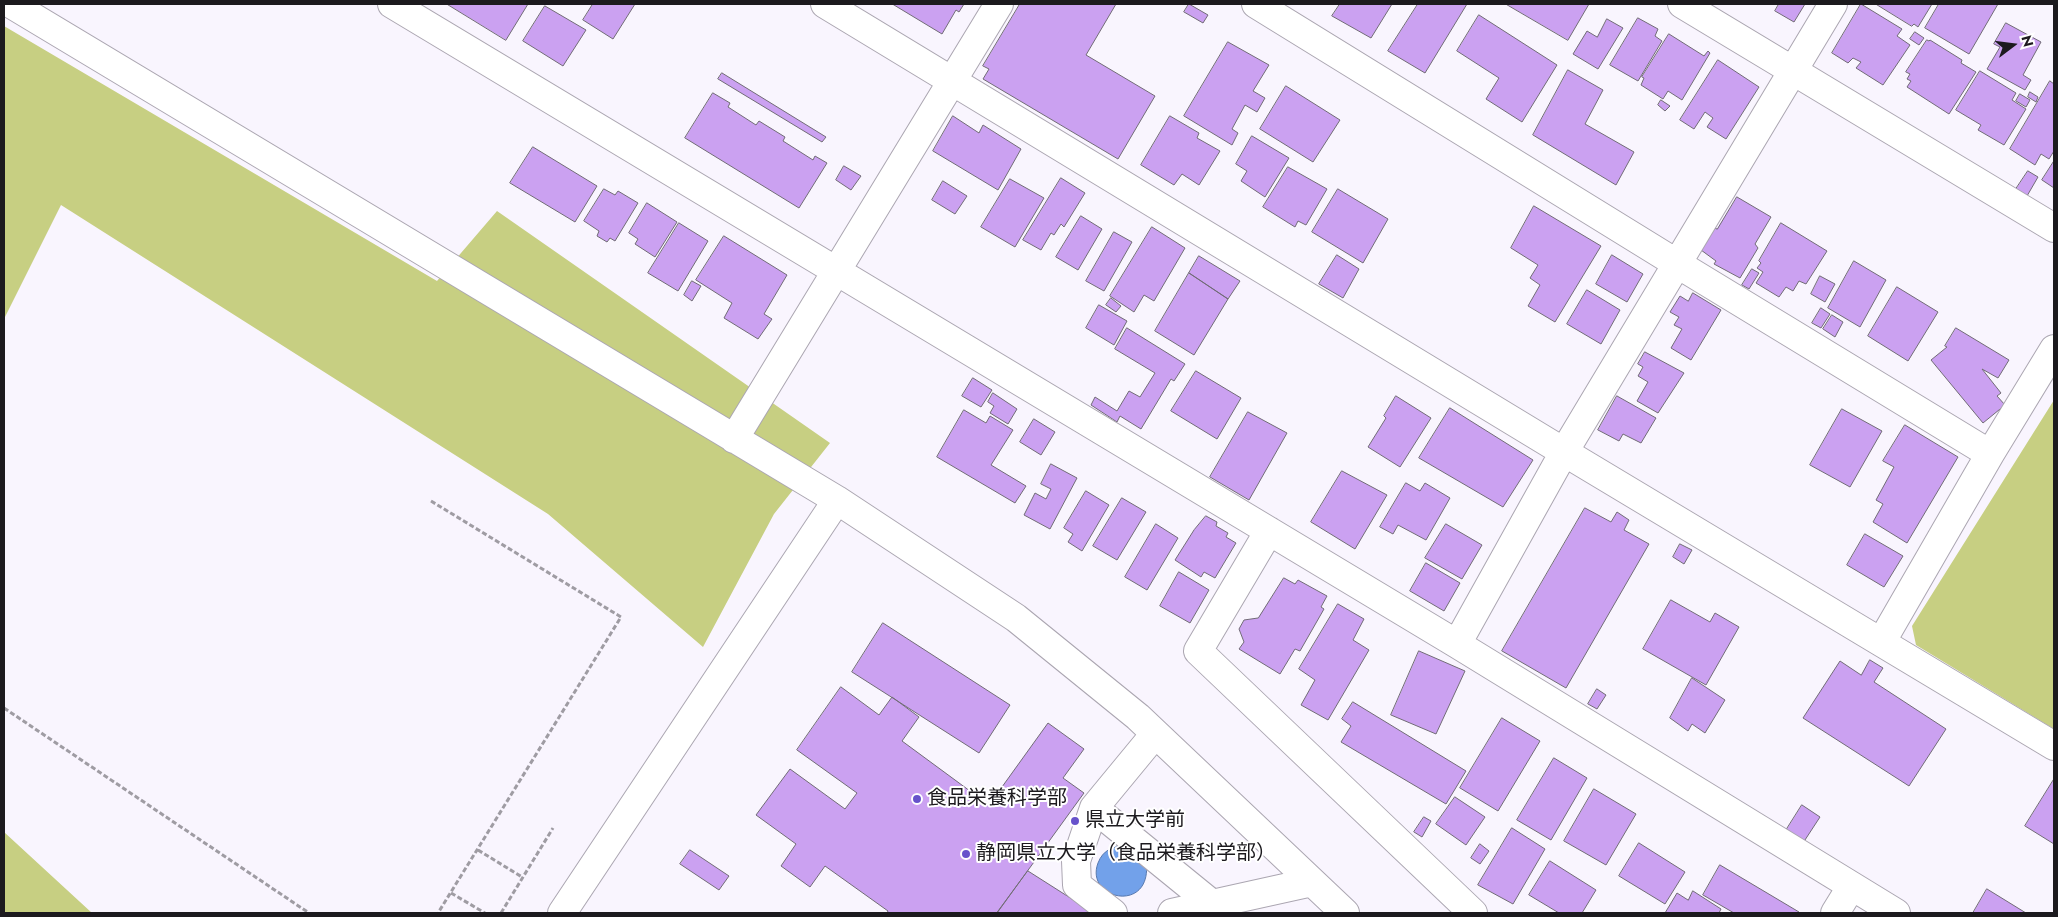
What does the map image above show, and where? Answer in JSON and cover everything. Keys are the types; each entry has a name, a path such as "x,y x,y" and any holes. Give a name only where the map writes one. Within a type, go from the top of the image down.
{"street":[{"path":"11,4 837,500 1016,618 1138,717 1345,913"},
{"path":"392,4 1457,644 1896,913"},
{"path":"825,4 1564,452 1882,641 2054,746"},
{"path":"734,439 999,4"},
{"path":"1256,4 1676,264 1990,454"},
{"path":"1682,4 2054,228"},
{"path":"1457,644 1564,452 1833,4"},
{"path":"1882,641 1990,454 2054,349"},
{"path":"562,913 837,500"},
{"path":"1270,531 1198,651 1474,913"},
{"path":"1113,913 1077,885 1076,861 1094,808 1155,734"},
{"path":"1094,808 1212,904"},
{"path":"1172,913 1312,882"},
{"path":"1835,913 1851,887"}],"path":[{"path":"431,501 621,617 438,913"},
{"path":"4,708 309,913"},
{"path":"501,913 552,828"},
{"path":"478,850 522,877"},
{"path":"450,893 485,913"}],"green space":[{"path":"4,26 437,281 497,211 830,443 774,514 703,647 548,514 61,205 4,319"},
{"path":"2054,400 2054,729 1916,645 1912,626"},
{"path":"4,832 92,913 4,913"}],"water":[{"path":"1125,845 1146,860 1146,877 1140,889 1131,895 1120,896 1109,893 1101,886 1096,876 1098,863 1102,855 1112,848"}],"building":[{"path":"447,4 528,4 506,40"},
{"path":"593,4 635,4 613,39 583,20"},
{"path":"895,4 964,4 959,12 956,10 942,34"},
{"path":"1020,4 1116,4 1086,55 1155,96 1118,159 983,79 989,69 983,66"},
{"path":"1189,4 1208,15 1203,23 1184,12"},
{"path":"1340,4 1392,4 1371,38 1332,16"},
{"path":"1418,4 1467,4 1425,73 1388,51"},
{"path":"1506,4 1589,4 1568,40"},
{"path":"1779,4 1805,4 1794,22 1775,11"},
{"path":"1861,4 1902,29 1897,36 1910,45 1883,85 1856,68 1861,62 1853,58 1848,63 1832,53"},
{"path":"1876,4 1932,4 1918,27 1914,24 1912,26"},
{"path":"1939,4 1998,4 1969,54 1925,28"},
{"path":"545,6 586,30 563,66 523,41"},
{"path":"1479,15 1557,65 1522,122 1486,99 1499,78 1457,51"},
{"path":"1638,18 1658,29 1655,36 1662,41 1638,81 1610,65"},
{"path":"1607,19 1623,28 1598,69 1573,54 1587,31 1597,37"},
{"path":"2006,23 2041,42 2023,75 2031,80 2025,90 1987,69 2000,47 1994,44"},
{"path":"1915,32 1924,38 1919,45 1910,39"},
{"path":"1669,34 1704,56 1708,51 1710,53 1682,100 1668,91 1663,99 1641,85 1644,78 1642,77"},
{"path":"1927,40 1962,60 1961,63 1976,72 1949,114 1907,87 1911,81 1907,79 1910,74 1906,72"},
{"path":"1228,42 1269,65 1253,91 1265,98 1257,112 1245,105 1232,129 1238,133 1232,145 1184,116"},
{"path":"1718,60 1759,87 1726,139 1707,127 1713,118 1705,112 1694,129 1680,120"},
{"path":"1568,70 1603,90 1585,124 1634,152 1616,185 1533,135"},
{"path":"1980,71 2016,93 2012,100 2026,109 2004,145 1978,130 1981,125 1956,110"},
{"path":"722,73 826,137 822,142 718,79"},
{"path":"2050,81 2054,84 2054,151 2049,159 2041,154 2035,165 2010,149"},
{"path":"1286,86 1340,120 1313,162 1260,129"},
{"path":"2030,92 2038,97 2036,102 2028,97"},
{"path":"713,93 730,103 728,107 756,125 759,121 785,137 783,141 813,160 815,156 827,163 799,208 685,138"},
{"path":"2020,94 2030,100 2026,107 2016,101"},
{"path":"1661,100 1670,106 1665,111 1658,105"},
{"path":"953,116 979,133 983,125 1021,149 998,190 933,151"},
{"path":"1170,116 1199,133 1197,138 1220,151 1199,185 1182,174 1174,185 1141,165"},
{"path":"1252,136 1289,158 1265,197 1241,181 1247,171 1236,164"},
{"path":"533,147 597,186 575,222 510,183"},
{"path":"2054,161 2054,188 2042,180"},
{"path":"844,166 861,176 851,190 836,180"},
{"path":"1288,167 1327,189 1306,225 1298,221 1295,227 1263,207"},
{"path":"2028,171 2038,177 2027,196 2016,189"},
{"path":"1061,178 1085,193 1064,227 1061,224 1054,235 1051,233 1041,250 1023,240"},
{"path":"1010,179 1044,198 1015,247 981,227"},
{"path":"943,181 967,196 955,214 932,200"},
{"path":"604,189 615,195 618,191 638,203 615,241 610,238 607,242 597,236 599,231 584,221"},
{"path":"1338,189 1388,219 1363,263 1312,232"},
{"path":"1737,197 1771,217 1755,244 1758,248 1740,278 1714,264 1716,261 1701,250 1714,228 1717,229"},
{"path":"647,203 677,222 655,257 635,244 638,239 629,233"},
{"path":"1534,206 1601,246 1555,322 1528,306 1540,285 1530,278 1538,265 1511,248"},
{"path":"1081,216 1102,229 1078,270 1056,257"},
{"path":"679,223 708,241 678,291 648,273"},
{"path":"1781,223 1827,251 1806,284 1799,281 1793,291 1786,287 1779,297 1756,283 1763,272 1757,268 1761,263 1759,261"},
{"path":"1152,227 1185,248 1154,301 1144,295 1134,312 1110,296"},
{"path":"1114,232 1132,242 1104,291 1086,281"},
{"path":"724,236 787,275 764,314 772,319 758,339 724,318 732,303 696,280"},
{"path":"1337,255 1359,269 1343,298 1319,284"},
{"path":"1612,255 1643,274 1627,302 1596,284"},
{"path":"1199,256 1240,281 1228,299 1189,273"},
{"path":"1854,261 1886,280 1860,327 1828,308"},
{"path":"1752,269 1759,273 1749,289 1742,285"},
{"path":"1189,273 1228,299 1194,355 1155,331"},
{"path":"1820,276 1835,284 1825,302 1811,294"},
{"path":"692,281 701,286 692,301 684,295"},
{"path":"1897,287 1938,312 1908,361 1868,336"},
{"path":"1587,290 1620,310 1601,344 1567,324"},
{"path":"1693,293 1721,310 1691,360 1671,348 1682,329 1674,325 1679,317 1670,312 1680,296 1688,301"},
{"path":"1111,298 1121,306 1116,312 1106,305"},
{"path":"1099,305 1127,321 1114,345 1086,328"},
{"path":"1821,308 1830,314 1821,328 1812,323"},
{"path":"1832,315 1843,322 1835,337 1823,329"},
{"path":"1127,328 1185,364 1174,381 1171,379 1141,429 1120,416 1117,422 1091,405 1095,397 1117,411 1129,391 1140,397 1155,373 1115,349"},
{"path":"1956,328 2009,360 1998,378 1982,369 2001,393 1997,396 2005,405 1983,423 1931,360 1947,347 1945,346"},
{"path":"1645,352 1684,373 1658,413 1637,401 1648,382 1638,376 1643,367 1638,364"},
{"path":"1196,371 1241,398 1217,439 1171,411"},
{"path":"973,378 992,390 981,407 962,396"},
{"path":"993,393 1017,409 1008,424 990,413 994,406 988,402"},
{"path":"1396,396 1431,418 1400,467 1368,447 1386,418 1384,416"},
{"path":"1617,396 1656,418 1641,443 1623,434 1619,441 1598,430"},
{"path":"1450,408 1533,460 1503,507 1419,458"},
{"path":"1842,409 1882,431 1850,487 1810,465"},
{"path":"964,410 986,423 990,416 1013,430 991,465 1026,486 1015,503 937,457"},
{"path":"1248,412 1287,433 1249,500 1210,477"},
{"path":"1034,419 1055,432 1041,455 1020,442"},
{"path":"1905,425 1958,457 1907,543 1873,522 1883,504 1876,500 1894,467 1883,461"},
{"path":"1051,464 1077,478 1050,529 1024,515 1035,493 1046,499 1051,489 1041,484"},
{"path":"1342,471 1387,495 1355,549 1311,522"},
{"path":"1406,483 1420,491 1425,483 1450,498 1426,540 1398,525 1393,534 1380,527"},
{"path":"1086,491 1109,505 1082,551 1068,542 1073,534 1064,528"},
{"path":"1122,498 1146,512 1117,560 1093,546"},
{"path":"1585,508 1611,522 1617,512 1629,520 1624,530 1649,544 1566,688 1502,651"},
{"path":"1206,516 1217,522 1216,526 1228,533 1226,537 1236,543 1215,578 1204,572 1201,577 1175,560 1194,530"},
{"path":"1156,524 1178,538 1147,590 1125,577"},
{"path":"1446,524 1482,545 1462,579 1425,558"},
{"path":"1865,534 1903,556 1884,587 1847,565"},
{"path":"1680,544 1692,550 1684,564 1673,557"},
{"path":"1426,563 1460,583 1444,611 1410,591"},
{"path":"1179,572 1209,590 1190,623 1160,606"},
{"path":"1284,578 1295,584 1298,580 1327,596 1321,607 1324,609 1300,651 1295,649 1280,674 1239,649 1244,642 1239,629 1244,620 1258,618"},
{"path":"1671,600 1710,622 1715,613 1739,627 1706,685 1643,649"},
{"path":"1338,604 1364,619 1353,640 1369,650 1328,720 1301,705 1315,680 1299,669"},
{"path":"883,623 1010,705 979,753 852,672"},
{"path":"1419,651 1465,671 1436,734 1391,715"},
{"path":"1870,660 1883,668 1874,682 1946,729 1909,786 1803,718 1840,661 1861,675"},
{"path":"1692,678 1725,700 1705,733 1692,724 1688,731 1670,718"},
{"name":"食品栄養科学部","path":"841,687 879,715 892,697 919,717 902,741 989,805 1048,723 1084,749 1063,778 1084,793 997,913 887,913 888,911 825,866 810,887 781,866 796,844 756,815 790,769 845,809 857,793 797,750"},
{"path":"1597,689 1606,695 1597,709 1588,704"},
{"path":"1353,702 1466,771 1446,804 1341,742 1351,726 1342,719"},
{"path":"1502,718 1540,741 1498,811 1460,788"},
{"path":"1554,758 1587,778 1551,840 1517,820"},
{"path":"2054,779 2054,844 2025,826"},
{"path":"1594,789 1636,814 1606,865 1564,841"},
{"path":"1455,797 1485,817 1466,845 1436,824"},
{"path":"1802,805 1820,817 1803,843 1785,832"},
{"path":"1424,817 1431,821 1422,837 1414,832"},
{"path":"1512,828 1545,849 1513,904 1478,885"},
{"path":"1639,843 1685,872 1665,904 1619,876"},
{"path":"1480,844 1489,851 1480,864 1471,858"},
{"path":"690,850 729,876 719,890 680,864"},
{"path":"1550,861 1596,890 1582,913 1559,913 1529,895"},
{"path":"1720,865 1799,912 1734,913 1703,895"},
{"path":"1028,871 1094,913 997,913"},
{"path":"1987,889 2026,913 1973,913"},
{"path":"1693,891 1721,909 1719,913 1665,913 1677,893 1688,900"}],"place":[{"name":"食品栄養科学部","path":"917,799"},
{"name":"県立大学前","path":"1075,821"},
{"name":"静岡県立大学（食品栄養科学部）","path":"966,854"}]}
